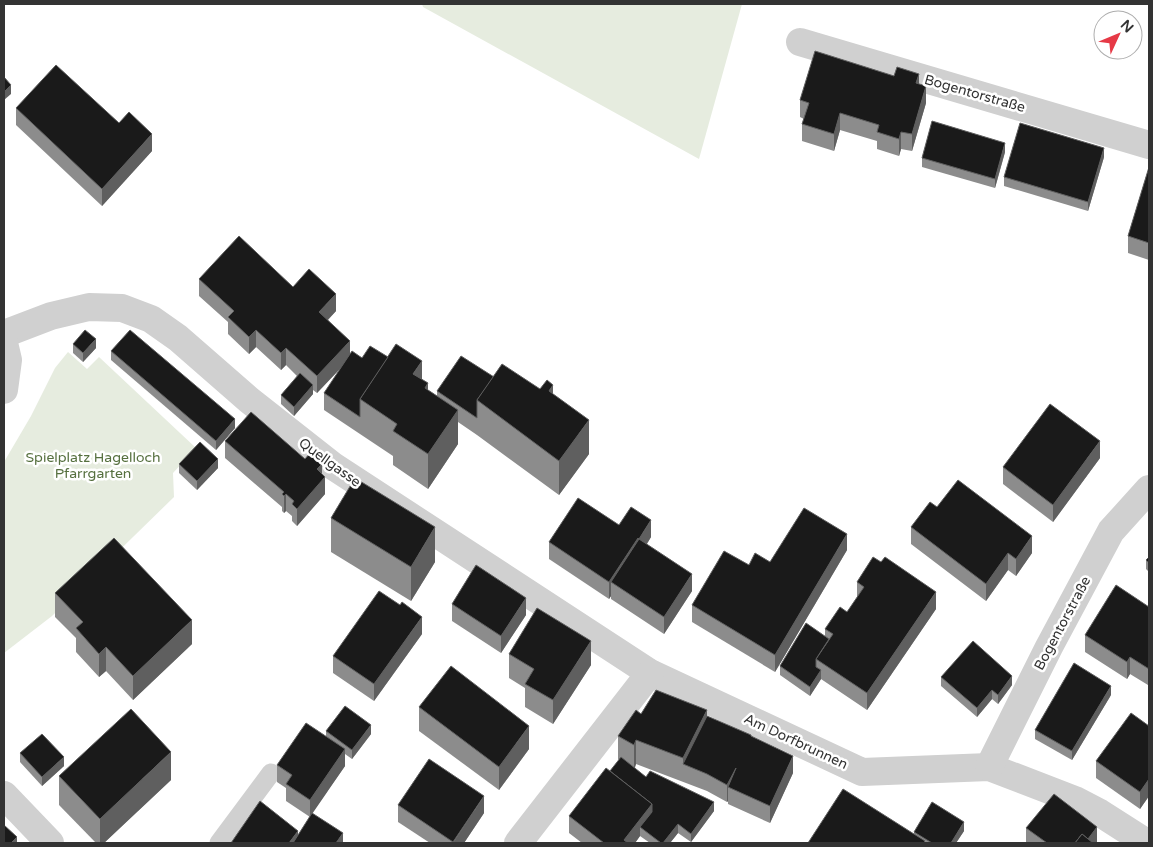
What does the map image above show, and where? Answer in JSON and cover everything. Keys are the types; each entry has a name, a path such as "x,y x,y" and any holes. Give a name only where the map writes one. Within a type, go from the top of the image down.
{"street":[{"name":"Bogentorstraße","path":"800,42 1149,145"},
{"name":"Quellgasse","path":"4,334 51,316 89,307 122,308 151,319 178,338 249,400 333,466 454,547 650,673"},
{"path":"4,343 8,360 4,390"},
{"name":"Bogentorstraße","path":"989,767 1049,647 1111,531 1149,489"},
{"name":"Am Dorfbrunnen","path":"650,673 862,772 989,767 1075,800 1124,835 1147,843"},
{"path":"518,843 650,673"},
{"path":"4,795 50,843"}],"lane":[{"path":"219,843 271,772"}],"green space":[{"path":"422,4 742,4 699,159 423,7"},
{"name":"Spielplatz Hagelloch Pfarrgarten","path":"68,352 87,369 99,357 196,448 173,473 174,497 52,616 4,653 4,462 31,416 55,368"}],"building":[{"path":"815,51 894,76 897,67 919,74 916,83 926,86 912,134 901,132 899,139 877,132 879,125 840,113 834,134 802,124 809,103 800,100"},
{"path":"56,65 119,123 129,112 152,134 102,189 16,108"},
{"path":"4,77 11,85 4,92"},
{"path":"932,121 1005,143 995,179 922,158"},
{"path":"1020,123 1104,148 1088,202 1004,177"},
{"path":"1149,167 1149,243 1128,236"},
{"path":"239,236 293,287 309,269 336,294 319,312 350,341 317,376 286,348 281,353 256,330 249,337 228,317 234,311 199,279"},
{"path":"85,330 96,339 83,353 73,344"},
{"path":"130,330 235,419 216,441 111,351"},
{"path":"396,344 422,361 413,374 428,383 425,388 458,410 428,454 393,431 397,424 360,399"},
{"path":"370,346 388,357 360,399 360,417 324,393 352,351 362,358"},
{"path":"461,356 494,377 477,400 477,418 437,391"},
{"path":"502,364 540,389 547,380 553,385 549,391 589,420 559,461 477,400"},
{"path":"300,373 313,385 294,407 281,395"},
{"path":"1050,404 1100,441 1053,505 1003,467"},
{"path":"251,412 305,459 310,453 322,464 317,469 325,477 297,509 292,504 294,501 286,494 284,496 282,494 284,492 225,441"},
{"path":"200,442 218,459 197,481 179,464"},
{"path":"355,478 435,527 411,567 331,518"},
{"path":"958,480 1032,536 1016,559 1008,553 986,584 911,527 930,502 937,507"},
{"path":"578,498 619,525 631,507 651,520 609,582 549,542"},
{"path":"804,508 847,534 775,655 692,605 724,551 749,565 755,553 770,562"},
{"path":"114,538 192,620 133,676 106,647 99,654 76,628 83,622 55,593"},
{"path":"639,539 692,574 664,617 611,582"},
{"path":"873,557 881,562 885,557 936,592 867,693 816,659 833,634 825,629 840,607 847,612 864,587 857,582"},
{"path":"476,565 526,598 501,636 452,604"},
{"path":"1116,585 1149,607 1149,669 1130,657 1127,662 1085,635"},
{"path":"379,591 400,605 402,602 422,617 374,684 333,656"},
{"path":"537,608 591,641 553,700 525,684 534,669 509,654"},
{"path":"806,623 829,639 816,659 816,667 821,670 810,687 780,666"},
{"path":"973,641 1012,676 998,695 992,690 977,708 941,677"},
{"path":"1074,663 1111,686 1072,751 1035,730"},
{"path":"451,666 529,726 499,767 419,707"},
{"path":"656,690 707,710 683,758 636,740 634,745 618,736 636,710 641,714"},
{"path":"345,706 371,725 352,750 326,731"},
{"path":"131,709 171,752 100,819 59,776"},
{"path":"1131,713 1149,726 1149,779 1140,792 1096,761"},
{"path":"707,716 793,756 770,806 728,787 736,768 727,785 683,764"},
{"path":"306,723 345,749 310,800 286,784 292,775 277,765"},
{"path":"42,734 64,757 42,777 20,753"},
{"path":"621,757 646,777 650,771 714,802 691,834 678,824 661,843 640,827 652,812 652,804 610,771"},
{"path":"429,759 484,796 453,842 398,805"},
{"path":"606,768 652,804 624,840 628,843 604,843 569,816"},
{"path":"843,789 925,841 923,843 808,843"},
{"path":"1054,794 1097,827 1088,839 1082,834 1075,843 1047,843 1026,828"},
{"path":"260,801 298,831 289,843 231,843"},
{"path":"932,802 964,822 951,843 932,843 914,832"},
{"path":"312,813 343,833 336,843 293,843"},
{"path":"4,825 17,837 11,843 4,843"},
{"path":"1082,834 1093,843 1075,843"}]}
